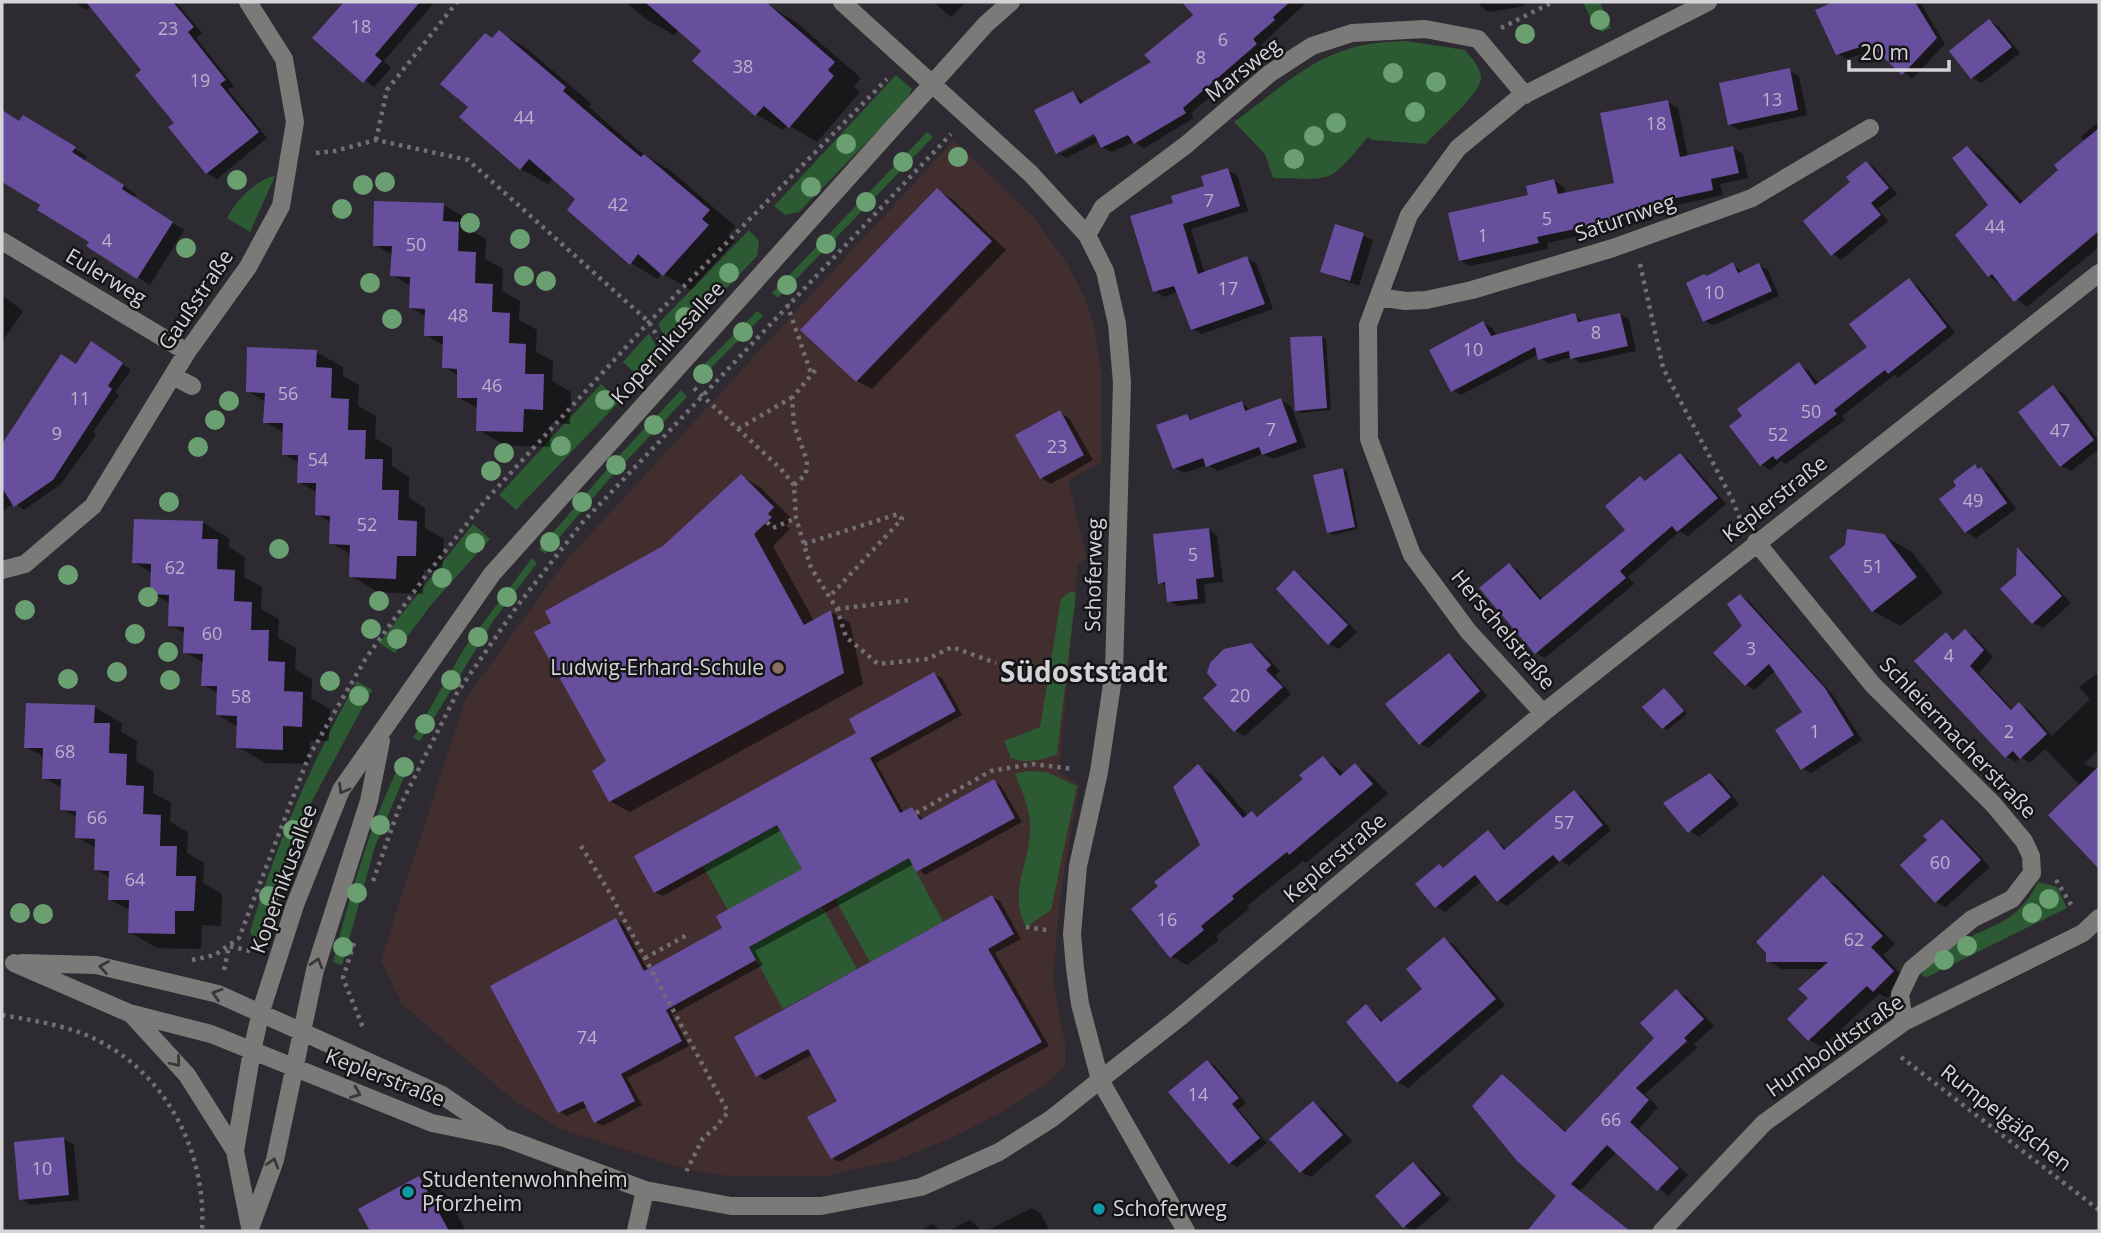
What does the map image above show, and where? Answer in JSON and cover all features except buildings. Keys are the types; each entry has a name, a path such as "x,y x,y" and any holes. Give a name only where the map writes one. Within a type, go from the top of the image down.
{"street":[{"name":"Gaußstraße","path":"2,570 25,564 93,506 241,265 277,231 295,122 284,59 248,2"},
{"name":"Schoferweg","path":"842,2 1031,174 1087,235 1105,271 1116,324 1122,383 1114,671 1099,772 1078,866 1072,933 1080,1004 1100,1080 1186,1231"},
{"name":"Kopernikusallee","path":"235,1151 261,1011 295,905 341,790 383,734 492,574 986,24 1010,2"},
{"name":"Herschelstraße","path":"1543,713 1468,631 1412,555 1369,439 1368,325 1409,215 1458,148 1525,95 1708,2"},
{"name":"Marsweg","path":"1087,235 1104,207 1186,145 1269,74 1312,46 1352,33 1425,29 1478,39"},
{"path":"1478,39 1525,95"},
{"name":"Saturnweg","path":"1379,297 1415,300 1472,290 1634,240 1752,198 1870,128"},
{"name":"Eulerweg","path":"2,241 22,258 100,306 187,352"},
{"name":"Keplerstraße","path":"129,1013 211,1034 432,1123 505,1138 645,1190 731,1206 821,1206 920,1187 999,1152 1051,1118 1188,1010 1543,713 2099,274"},
{"path":"173,376 192,386"},
{"name":"Schleiermacherstraße","path":"1753,545 1873,685 1993,804 2024,841 2031,856 2032,873"},
{"name":"Kopernikusallee","path":"250,1229 275,1160 301,1029 323,943 369,801 383,734"},
{"path":"1904,1022 1900,994 1912,969 1972,919 2012,899 2032,873"},
{"name":"Humboldtstraße","path":"1662,1231 1764,1123 1904,1022 2083,933 2099,918"},
{"path":"8,962 129,1013 187,1076 235,1151 250,1229"},
{"name":"Keplerstraße","path":"8,962 96,965 194,987 261,1011 442,1095 505,1138"},
{"path":"636,1231 645,1190"}],"path":[{"path":"376,140 387,90 457,2"},
{"path":"1478,39 1553,2"},
{"path":"371,887 399,808 457,694 517,605 582,523 967,117"},
{"path":"290,155 335,151 376,140 467,160 649,322 675,368 700,396 781,468 794,485 796,518 811,568 837,609 846,637 878,664 928,659 952,646 996,663"},
{"path":"1634,240 1663,369 1732,499 1753,545"},
{"path":"787,304 812,374"},
{"path":"738,429 792,398 818,367"},
{"path":"792,398 794,425 807,461 806,474 794,485"},
{"path":"804,544 898,514 902,519 830,596"},
{"path":"767,522 773,528 796,518"},
{"path":"837,609 909,600"},
{"path":"916,813 991,771 1032,764 1047,766"},
{"path":"580,846 645,958 728,1112 703,1138 675,1195"},
{"path":"2032,873 2057,881 2072,904 2083,933"},
{"path":"645,958 690,934"},
{"path":"355,939 343,978 356,1017 367,1036 361,1058"},
{"path":"2,1015 86,1035 138,1068 161,1092 181,1124 193,1155 202,1231"},
{"name":"Rumpelgäßchen","path":"1894,1051 2099,1210"}],"shaded area":[{"name":"Ludwig-Erhard-Schule","path":"954,140 1035,219 1068,265 1086,300 1095,331 1101,371 1101,462 1068,481 1087,558 1078,564 1059,772 1079,785 1060,896 1053,980 1065,1044 1065,1064 1049,1082 1004,1111 949,1139 898,1160 826,1176 728,1176 684,1169 560,1129 512,1099 401,1003 381,960 465,700 564,563"}],"green space":[{"path":"1583,2 1600,2 1611,28 1602,32 1594,26"},
{"path":"1406,41 1465,50 1476,63 1481,75 1474,94 1426,144 1373,140 1368,137 1345,164 1329,176 1309,179 1273,178 1265,154 1234,122 1294,77 1331,55 1377,43"},
{"path":"896,75 912,89 905,103 799,212 785,215 774,206"},
{"path":"927,132 933,137 778,298 772,293"},
{"path":"275,176 250,232 227,218 247,192 261,181"},
{"path":"749,230 759,241 757,256 670,348 658,324"},
{"path":"757,311 763,316 697,382 693,376"},
{"path":"649,333 662,357 641,379 623,362"},
{"path":"601,384 620,401 516,510 499,495"},
{"path":"681,390 687,397 610,478 545,554 539,549 615,460"},
{"path":"473,524 490,539 431,605 395,653 379,643"},
{"path":"532,558 537,563 493,621 420,741 413,738 465,647"},
{"path":"1071,591 1076,593 1057,754 1034,761 1011,758 1004,741 1040,727 1061,599"},
{"path":"357,681 372,690 306,812 263,942 254,939 250,932 284,834 310,773"},
{"path":"403,758 410,763 375,846 342,965 333,962 354,884 381,807"},
{"path":"1028,771 1047,772 1077,786 1051,910 1026,927 1021,914 1019,889 1027,852 1030,819 1015,774"},
{"path":"777,825 802,869 728,910 703,866"},
{"path":"909,858 943,922 870,962 835,899"},
{"path":"2038,882 2057,887 2067,908 1927,977 1922,976 1927,966 1948,948 2001,922 2015,912 2027,901"},
{"path":"822,906 857,969 783,1009 749,947"}],"place":[{"name":"Ludwig-Erhard-Schule","path":"778,668"},
{"name":"Studentenwohnheim Pforzheim","path":"408,1192"},
{"name":"Schoferweg","path":"1099,1209"}],"district":[{"name":"Südoststadt","path":"1084,672"}]}
